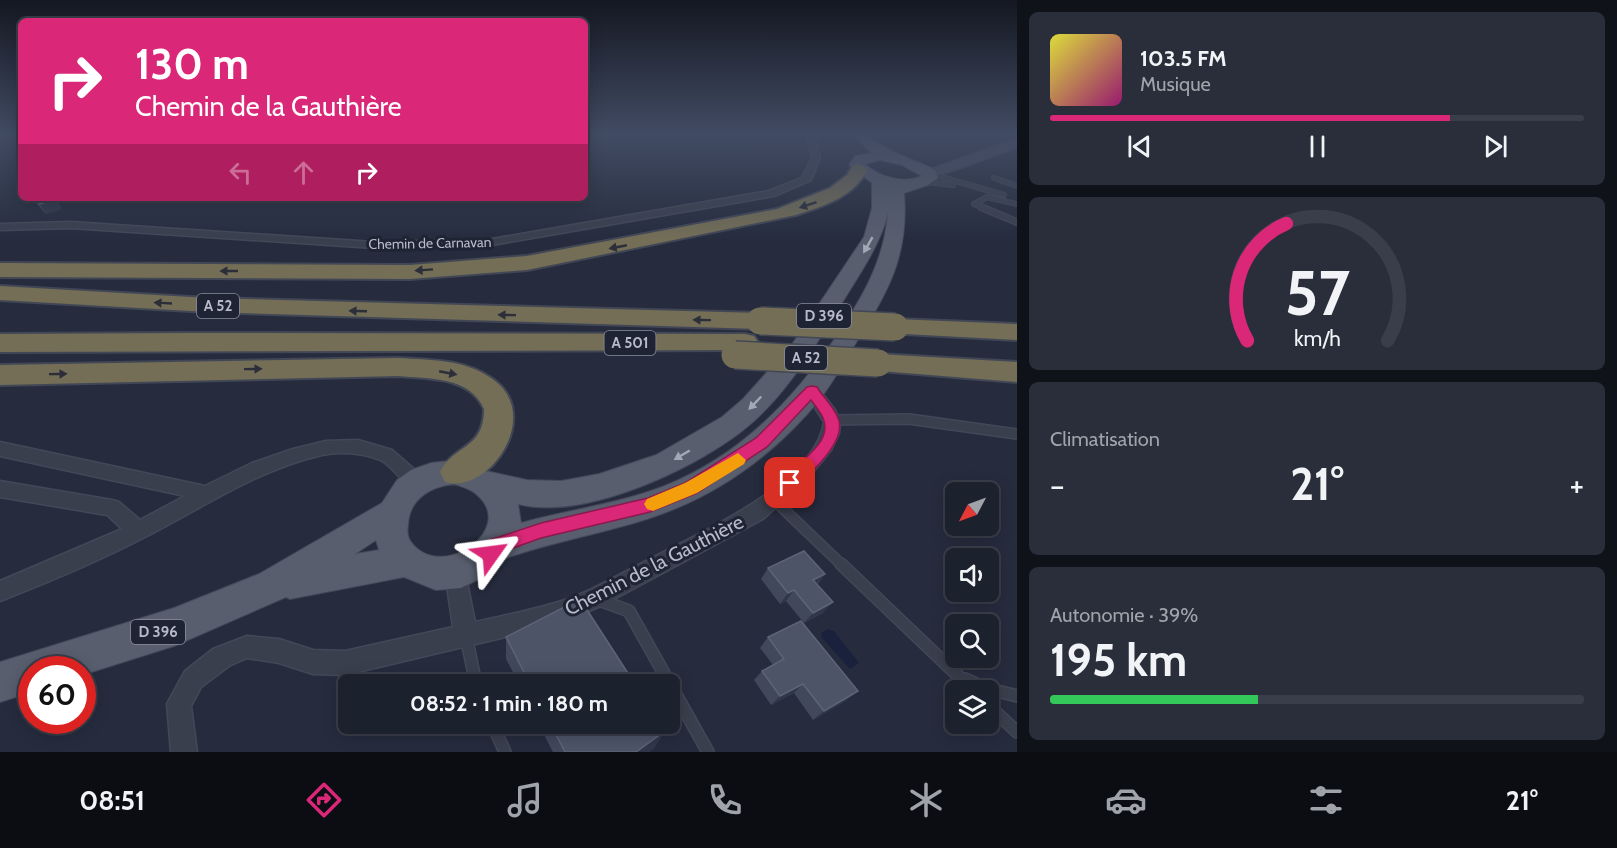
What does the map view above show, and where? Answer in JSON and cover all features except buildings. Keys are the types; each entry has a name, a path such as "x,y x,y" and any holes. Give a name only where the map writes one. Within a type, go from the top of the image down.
{"highway":[{"path":"0,270 410,272 527,262 780,214 816,203 838,191 857,175 858,170"},
{"name":"A 52","path":"0,293 747,340 887,346 1017,372"},
{"name":"A 52","path":"0,343 331,340 515,344 747,340 887,346 1010,332"},
{"path":"887,346 1017,354"},
{"path":"0,375 398,367 461,375 480,384 494,397 502,414 499,431 490,448 457,472"}],"main road":[{"path":"867,170 875,177 925,178 942,170"},
{"path":"915,170 925,178"},
{"name":"D 396","path":"487,483 527,493 561,494 599,487 668,464 732,424 753,406 802,348 873,237 881,208 880,183 875,177"},
{"name":"D 396","path":"499,545 541,531 650,505 691,488 762,442 812,391 868,306 894,253 898,211 896,192 902,187 925,178"},
{"path":"457,472 487,483 498,494 505,508 506,524 499,545 476,566 455,572 439,573 421,569 406,561 395,546 390,530 392,513 401,496 417,482 436,474 457,472"},
{"name":"D 396","path":"81,656 174,627 272,586 392,513"},
{"name":"D 396","path":"272,586 406,561"},
{"path":"0,682 18,676"}],"street":[{"name":"Chemin de Carnavan","path":"0,227 71,225 374,245 492,243 771,194 806,180 811,170"},
{"path":"0,220 71,225"},
{"path":"812,391 832,420"},
{"name":"Chemin de la Gauthière","path":"184,752 179,704 193,679 221,657 247,646 279,651 313,662 345,663 556,614 595,598 756,513 774,500 823,449 832,433 832,420"},
{"path":"0,591 138,531 204,494 255,470 325,447 368,449 387,456 417,482"},
{"path":"0,449 204,494"},
{"path":"0,489 112,508 138,531"},
{"path":"455,572 466,635"}],"lane":[{"path":"925,178 1017,198"},
{"path":"925,178 966,186"},
{"path":"994,178 1017,186"},
{"path":"1017,204 987,197 974,204 1017,222"},
{"path":"832,420 909,419 1017,434"},
{"path":"774,500 962,680"},
{"path":"595,598 629,611 708,752"},
{"path":"466,635 474,674"},
{"path":"956,674 985,688 1017,696"},
{"path":"999,715 1017,732"},
{"path":"497,734 505,752"}],"water":[{"path":"828,629 834,631 859,663 850,669 822,638 821,633"}],"slow traffic":[{"path":"653,504 691,488 738,460"}],"route":[{"path":"491,554 499,545 541,531 650,505 691,488 736,461 762,442 812,391 832,420 832,433 823,449 790,483"}]}
